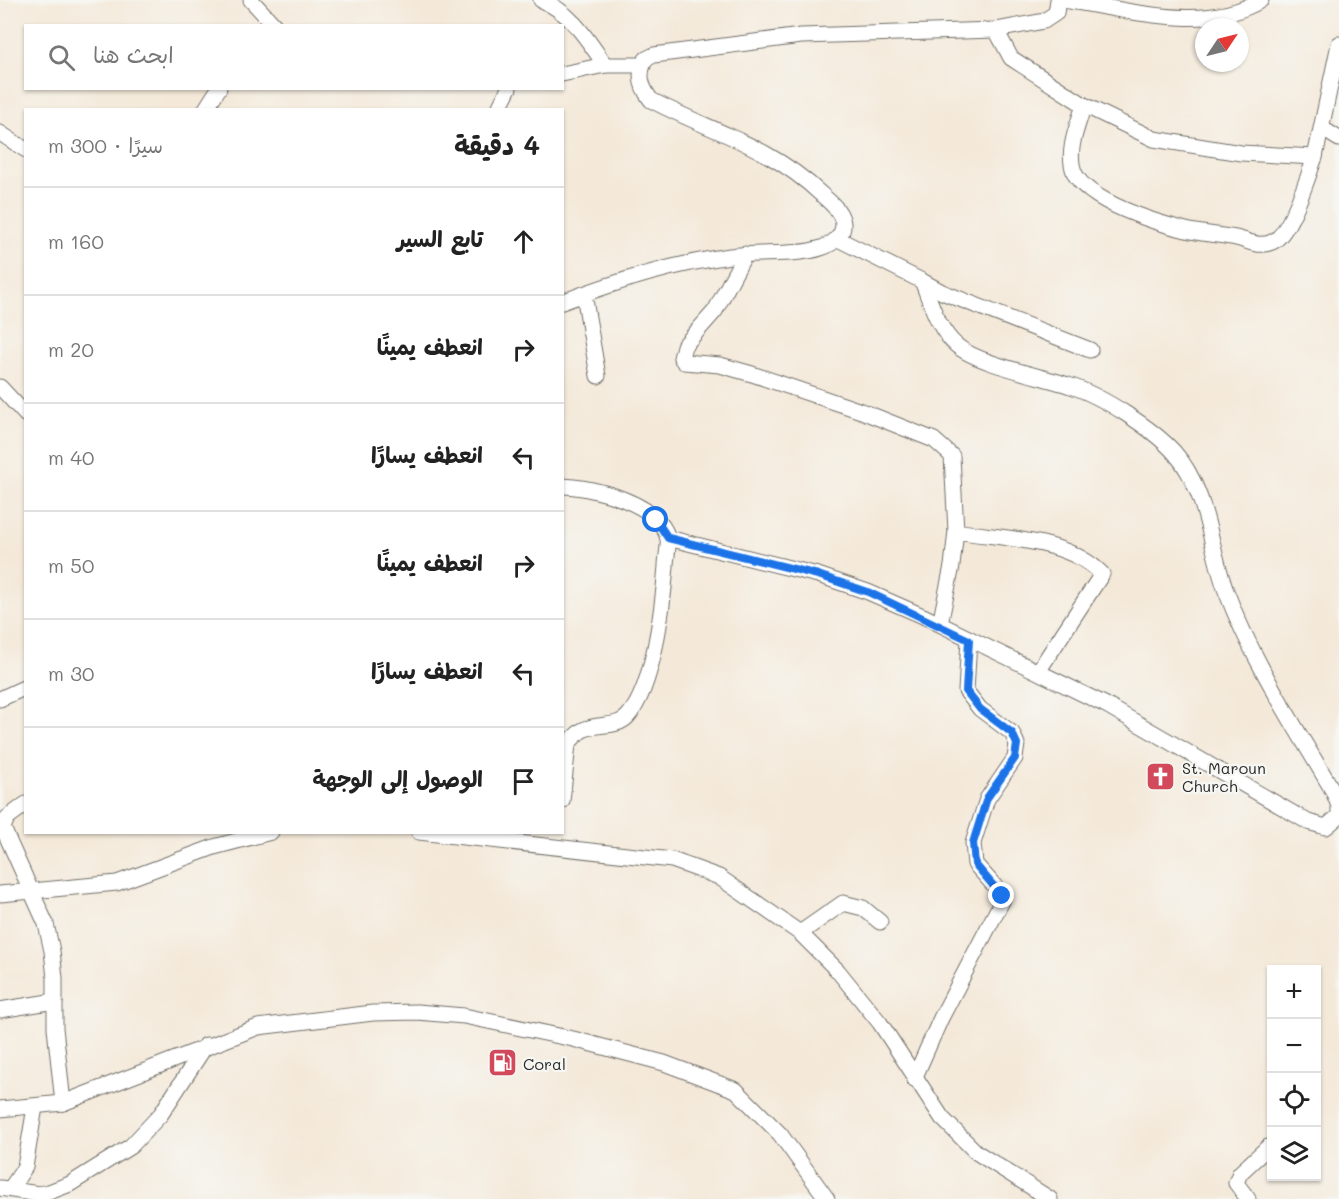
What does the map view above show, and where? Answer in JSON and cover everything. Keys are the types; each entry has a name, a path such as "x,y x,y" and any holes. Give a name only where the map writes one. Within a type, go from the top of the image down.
{"street":[{"path":"251,0 273,24"},
{"path":"541,0 559,7 585,35 605,65"},
{"path":"564,301 669,267 745,254 815,250 838,239 843,230 843,219 836,208 798,173 761,149 651,100 642,89 642,65 646,59 654,55 801,36 996,30 1044,21 1056,13 1060,0 1195,17 1236,12 1261,0"},
{"path":"996,30 1011,58 1084,105 1154,139 1240,153 1315,157"},
{"path":"1084,105 1071,157 1074,172 1083,184 1113,204 1186,230 1258,245 1272,242 1281,235 1288,222 1315,157 1323,129 1339,44"},
{"path":"564,74 605,65 642,65"},
{"path":"206,108 218,90"},
{"path":"499,108 508,90"},
{"path":"1323,129 1339,139"},
{"path":"0,133 24,149"},
{"path":"838,239 942,292 1090,350"},
{"path":"745,254 715,311 684,346 681,358 684,362 720,365 752,374 864,412 934,440 952,456 956,531 952,566 940,624"},
{"path":"668,538 818,575 868,592 1039,670 1116,710 1308,822 1326,827 1337,824 1339,806 1333,791 1267,681 1226,590 1195,480 1174,452 1152,432 1074,387 993,363 956,346 942,328 922,281"},
{"path":"584,294 598,376"},
{"path":"0,387 24,413"},
{"path":"564,486 605,493 643,508 656,520 668,538 662,614 649,669 636,703 628,717 618,723 585,729 565,742 564,762"},
{"path":"956,531 994,538 1042,542 1092,564 1102,574 1039,670"},
{"path":"914,1079 933,1042 941,1018 1002,901 1000,892 975,864 973,850 987,798 1015,758 1017,744 1012,733 980,709 966,691 969,640"},
{"path":"0,699 24,688"},
{"path":"24,805 7,818 3,828 46,924 50,942 56,978 55,1001 63,1103"},
{"path":"0,894 31,893 117,883 214,847 263,834"},
{"path":"433,834 534,847 672,860 719,877 800,933 838,971 880,1023 914,1079 942,1118 976,1152 1050,1199"},
{"path":"534,847 543,834"},
{"path":"800,933 843,903 863,908 880,922"},
{"path":"0,1010 55,1001"},
{"path":"0,1109 63,1103 206,1045 258,1027 313,1018 417,1012 464,1016 573,1039 664,1063 736,1090 780,1134 827,1199"},
{"path":"5,1188 38,1194 49,1192 70,1184 131,1146 161,1114 206,1045"},
{"path":"5,1188 25,1167 35,1107"},
{"path":"1248,1199 1236,1183 1240,1173 1267,1149"}],"place":[{"name":"St. Maroun Church","path":"1161,776"},
{"name":"Coral","path":"502,1063"}],"route":[{"path":"656,520 668,538 818,575 868,592 940,624 969,640 966,691 980,709 1012,733 1017,744 1015,758 987,798 973,843 972,856 975,864 997,887 1002,896"}]}
